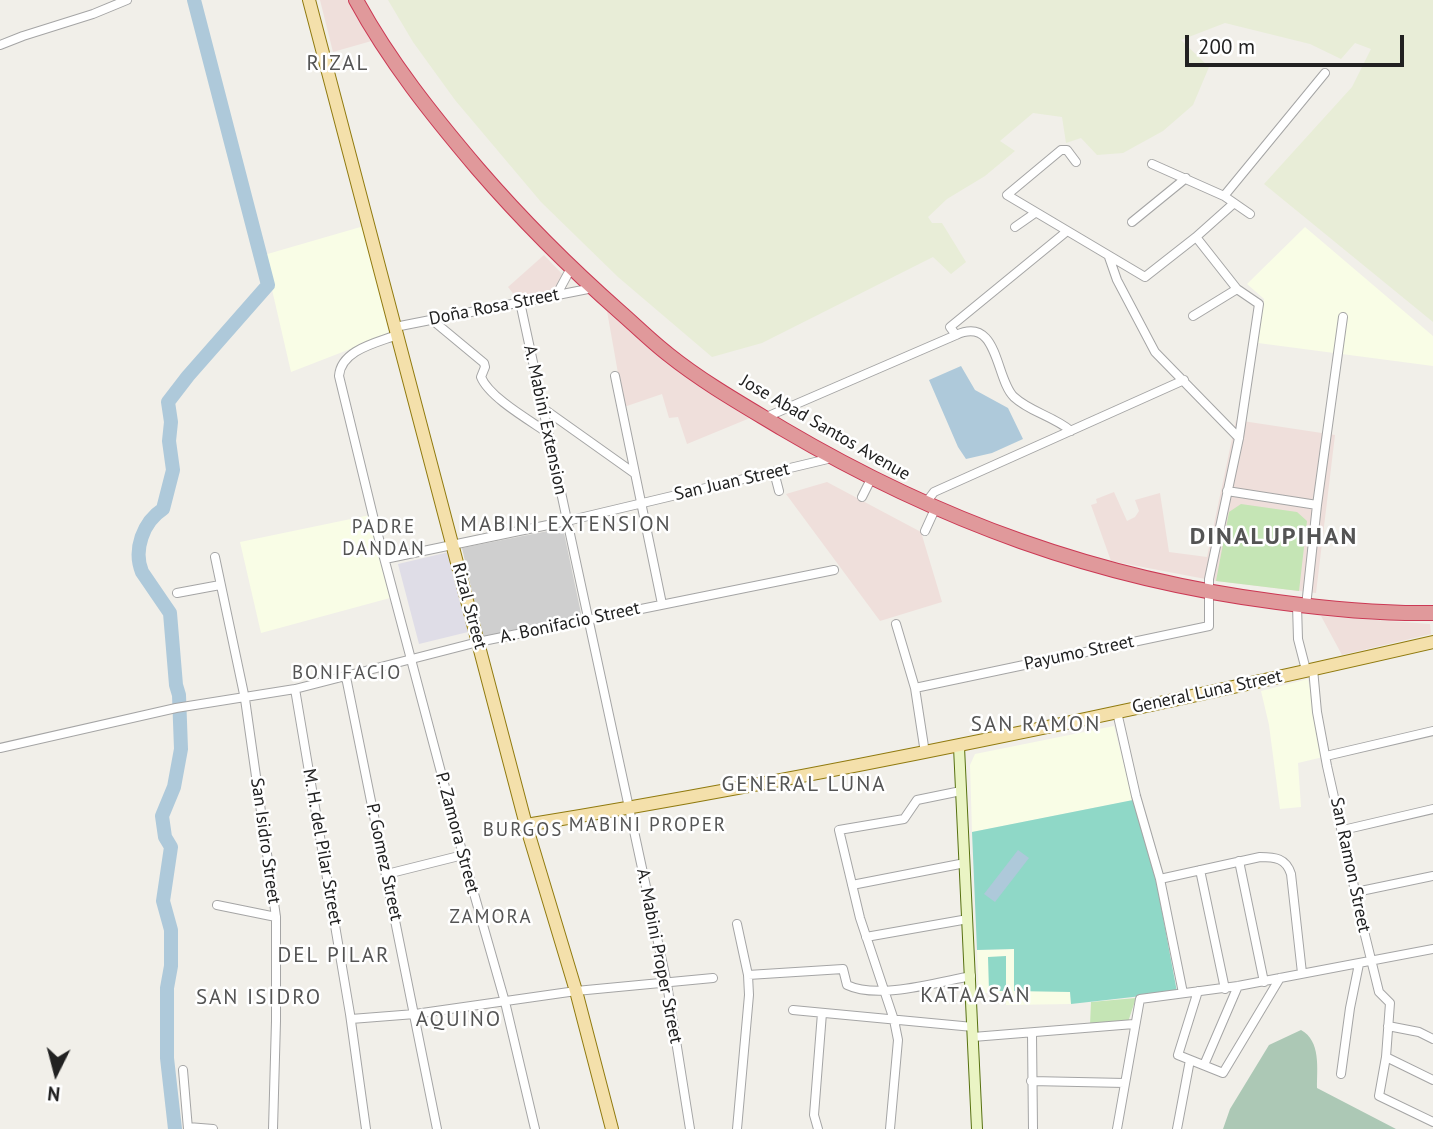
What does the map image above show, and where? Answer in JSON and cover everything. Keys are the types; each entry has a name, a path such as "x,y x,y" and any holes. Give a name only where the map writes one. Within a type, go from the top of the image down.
{"highway":[{"name":"Jose Abad Santos Avenue","path":"356,0 421,99 513,209 571,268 669,355 764,418 832,458 930,507 991,532 1076,561 1151,581 1301,605 1433,613"}],"main road":[{"name":"Rizal Street","path":"309,0 526,825 576,991 612,1129"},
{"name":"General Luna Street","path":"526,825 959,747 1433,642"},
{"path":"959,747 977,1129"}],"street":[{"path":"0,45 127,0"},
{"path":"1224,197 1325,73"},
{"path":"1076,162 1067,150 1061,150 1007,195 1144,277 1233,204"},
{"path":"1152,164 1224,197 1250,215"},
{"path":"1132,222 1186,178"},
{"path":"1015,227 1035,213"},
{"path":"956,335 950,327 1066,232"},
{"path":"1196,237 1237,289 1259,304 1239,438 1208,592"},
{"path":"1109,257 1117,280 1155,352 1239,438"},
{"path":"557,294 571,268"},
{"name":"Doña Rosa Street","path":"385,559 339,376 342,363 353,353 396,331 431,319 593,288"},
{"path":"1193,316 1237,289"},
{"name":"A. Mabini Extension","path":"520,302 590,620"},
{"name":"San Ramon Street","path":"1343,317 1298,639 1310,669 1371,962 1379,992 1390,1003 1386,1057 1379,1096 1433,1122"},
{"path":"431,319 484,363 481,377 485,384 507,404 548,432"},
{"path":"764,418 969,330 981,334 990,345 1010,393 1020,402 1057,419 1071,431"},
{"path":"615,376 662,604"},
{"path":"925,531 934,492 1184,380"},
{"path":"544,409 634,473"},
{"name":"San Juan Street","path":"385,559 567,521 832,458"},
{"path":"774,472 779,491"},
{"path":"862,497 871,479"},
{"path":"1227,491 1317,505"},
{"name":"San Isidro Street","path":"215,557 244,699 276,917 273,1129"},
{"name":"P. Zamora Street","path":"385,559 463,855 505,1002 535,1129"},
{"name":"A. Bonifacio Street","path":"0,748 180,708 295,689 478,642 834,570"},
{"path":"177,593 220,586"},
{"name":"Payumo Street","path":"915,688 1209,626 1208,592"},
{"name":"A. Mabini Proper Street","path":"590,620 667,984 690,1129"},
{"path":"896,624 915,688 925,753"},
{"name":"P. Gomez Street","path":"345,677 437,1129"},
{"name":"M. H. del Pilar Street","path":"295,689 351,1019 366,1129"},
{"path":"1117,712 1136,796 1160,879 1183,993"},
{"path":"1326,756 1433,731"},
{"path":"890,1129 898,1040 894,1020 866,937 839,830 904,819 917,800 961,791"},
{"path":"1343,830 1433,809"},
{"path":"387,874 463,855"},
{"path":"1160,879 1260,857 1274,857 1288,866 1302,973"},
{"path":"1239,861 1264,982"},
{"path":"852,886 965,863"},
{"path":"1200,870 1225,989"},
{"path":"1356,892 1433,876"},
{"path":"217,905 276,917"},
{"path":"866,937 968,919"},
{"path":"737,924 748,975 749,995 737,1129"},
{"path":"1116,1129 1140,999 1225,989 1433,949"},
{"path":"1341,1074 1359,964"},
{"path":"748,975 844,969 847,985 858,990 884,991 971,976"},
{"path":"351,1019 415,1014 576,991 713,978"},
{"path":"1198,991 1178,1055 1223,1073 1280,978"},
{"path":"1204,1065 1238,986"},
{"path":"793,1010 894,1020 973,1032 1032,1034 1134,1024"},
{"path":"818,1129 814,1115 822,1013"},
{"path":"1388,1026 1419,1032 1433,1039"},
{"path":"1032,1034 1033,1129"},
{"path":"1386,1057 1433,1080"},
{"path":"1177,1129 1190,1060"},
{"path":"183,1070 188,1128 213,1129"},
{"path":"1031,1081 1125,1083"}],"shaded area":[{"path":"320,0 351,0 375,40 333,52"},
{"path":"388,0 1433,0 1433,322 1264,184 1352,87 1371,49 1355,43 1341,59 1310,44 1225,23 1181,40 1209,67 1193,105 1163,131 1123,153 1097,155 1081,138 1066,143 1062,117 1033,113 1000,141 1015,151 985,176 947,199 928,217 932,223 942,223 966,262 951,274 933,257 762,343 712,357 618,277 541,202 455,100 413,42"},
{"path":"364,226 389,334 291,372 264,255"},
{"path":"1305,227 1433,336 1433,366 1258,343 1264,299 1247,284"},
{"path":"544,255 565,277 553,293 519,301 508,287"},
{"path":"607,311 692,380 750,418 687,444 678,417 669,418 662,394 624,407"},
{"path":"1236,420 1335,435 1316,593 1216,581 1111,561 1091,505 1097,503 1096,499 1114,492 1127,521 1139,511 1135,500 1160,493 1169,552 1207,557"},
{"path":"827,482 921,532 942,602 880,621 786,494"},
{"path":"370,515 390,598 261,633 240,542"},
{"path":"563,528 582,618 483,639 462,548"},
{"path":"449,552 468,632 419,644 398,564"},
{"path":"1321,616 1430,624 1431,634 1342,655"},
{"path":"1308,679 1323,757 1298,763 1301,807 1280,809 1269,725 1261,691"},
{"path":"1114,726 1133,800 972,832 970,765 975,754"},
{"path":"1014,949 1070,992 1071,1004 1006,1005 1005,993 979,993 977,950"},
{"path":"1301,1030 1315,1048 1317,1088 1396,1129 1223,1129 1230,1109 1269,1045"}],"green space":[{"path":"1241,504 1297,512 1307,521 1299,591 1216,581 1229,512"},
{"path":"1133,800 1157,885 1177,992 1071,1004 1070,992 1014,991 1014,949 977,950 972,832"},
{"path":"1006,956 1006,991 989,991 988,957"},
{"path":"1136,998 1128,1022 1090,1025 1091,1002"}],"water":[{"path":"961,366 975,390 1008,408 1023,439 992,453 966,459 958,447 929,380"},
{"path":"1018,850 1029,858 995,902 984,894"}],"waterway":[{"path":"175,1129 167,1058 167,988 171,966 171,930 163,901 171,847 165,837 162,816 174,787 181,749 179,695 170,613 142,572 139,546 150,521 163,509 173,470 168,402 268,285 194,0"}],"district":[{"name":"RIZAL","path":"338,64"},
{"name":"MABINI EXTENSION","path":"566,525"},
{"name":"DINALUPIHAN","path":"1274,537"},
{"name":"PADRE DANDAN","path":"384,539"},
{"name":"BONIFACIO","path":"347,674"},
{"name":"SAN RAMON","path":"1036,725"},
{"name":"GENERAL LUNA","path":"804,785"},
{"name":"MABINI PROPER","path":"648,826"},
{"name":"BURGOS","path":"523,831"},
{"name":"ZAMORA","path":"491,918"},
{"name":"DEL PILAR","path":"334,956"},
{"name":"KATAASAN","path":"976,996"},
{"name":"SAN ISIDRO","path":"259,998"},
{"name":"AQUINO","path":"459,1020"}]}
